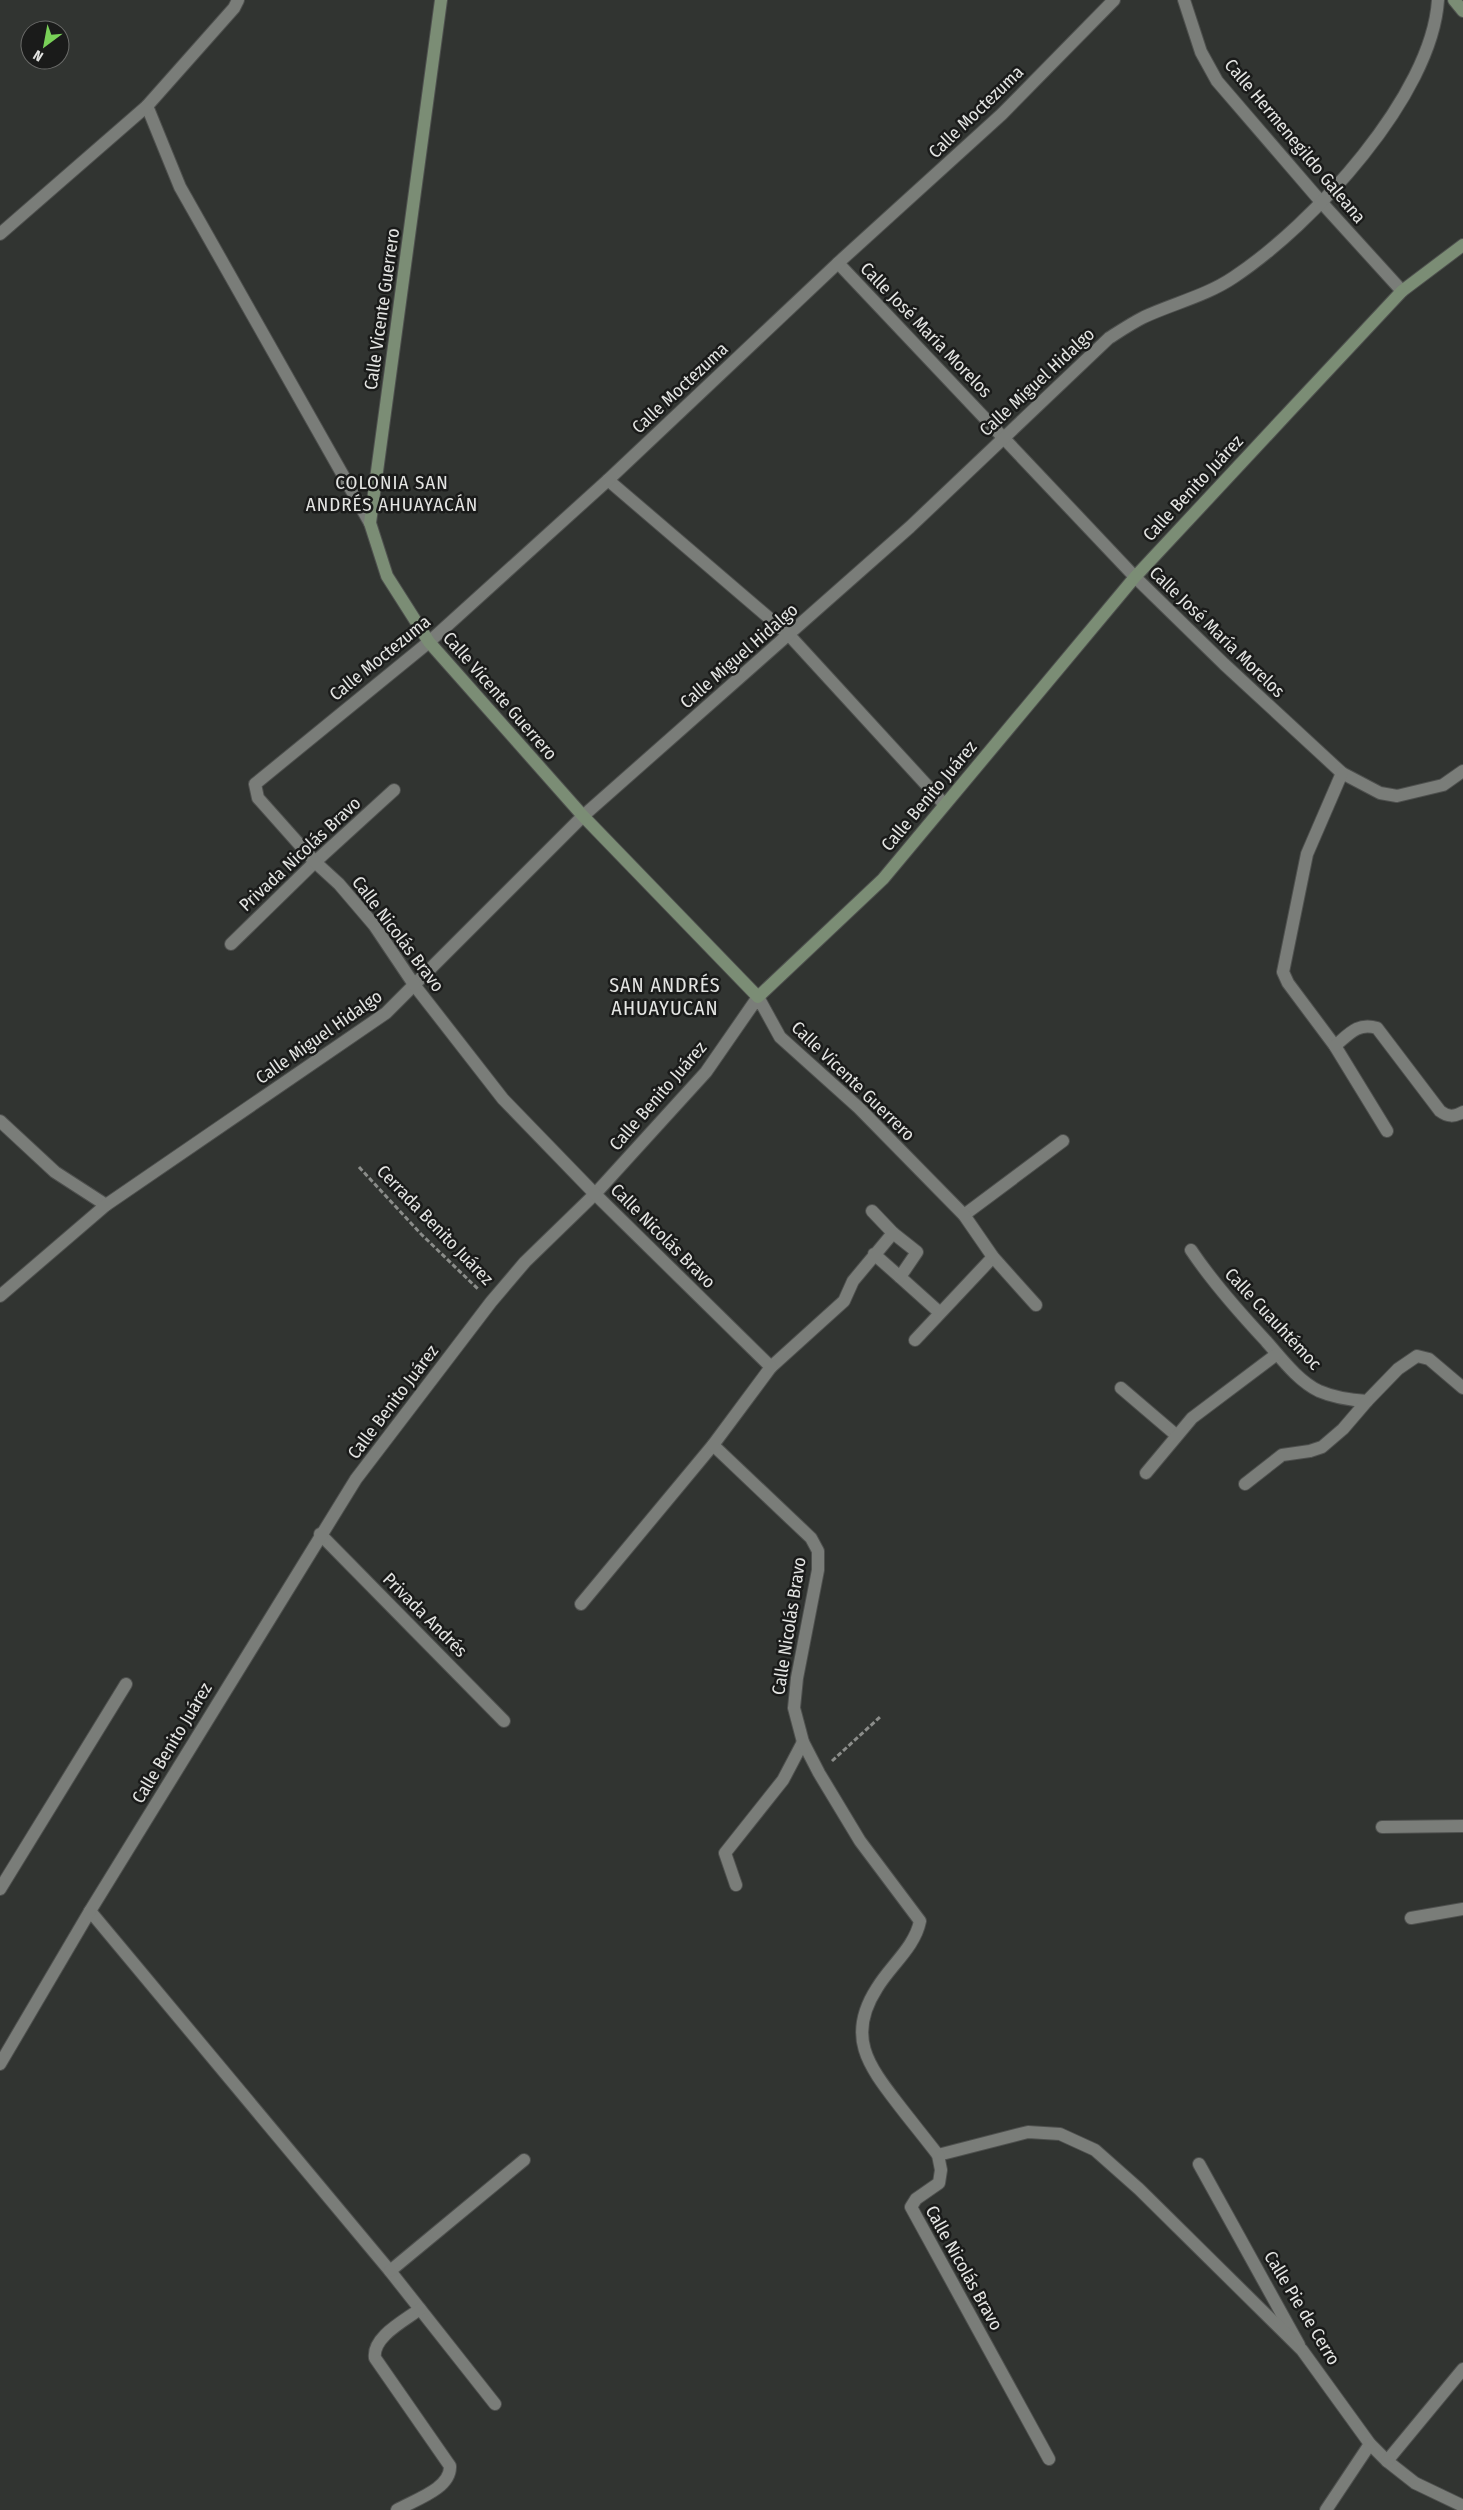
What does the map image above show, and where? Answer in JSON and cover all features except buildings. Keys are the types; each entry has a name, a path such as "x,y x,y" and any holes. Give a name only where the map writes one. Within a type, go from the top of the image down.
{"street":[{"path":"0,234 146,106 234,8 238,0"},
{"name":"Calle Vicente Guerrero","path":"441,0 370,523 387,576 429,642 583,816 758,997 780,1037 859,1108 964,1215 993,1257 1036,1305"},
{"name":"Calle Moctezuma","path":"255,784 429,642 608,480 838,263 1002,114 1114,0"},
{"name":"Calle Hermenegildo Galeana","path":"1184,0 1201,52 1217,81 1322,203 1402,291"},
{"name":"Calle Miguel Hidalgo","path":"0,1296 106,1205 365,1029 415,986 583,816 910,528 1109,338 1144,317 1195,298 1234,277 1271,248 1322,203 1373,142 1414,80 1427,49 1437,14 1438,0"},
{"path":"1454,0 1463,11"},
{"path":"146,106 180,187 370,523"},
{"name":"Calle Benito Juárez","path":"0,2064 90,1911 320,1534 356,1479 491,1302 525,1262 595,1194 706,1072 758,997 883,879 1135,577 1402,291 1463,245"},
{"name":"Calle José María Morelos","path":"838,263 1135,577 1224,664 1342,773 1380,793 1397,796 1443,786 1463,771"},
{"path":"608,480 789,635 944,804"},
{"path":"1342,773 1306,854 1282,972 1288,983 1335,1046 1387,1131"},
{"name":"Calle Nicolás Bravo","path":"255,784 258,798 315,862 339,884 374,925 415,986 503,1099 595,1194 771,1367"},
{"name":"Privada Nicolás Bravo","path":"231,944 315,862 394,790"},
{"path":"1335,1046 1355,1028 1366,1025 1377,1028 1440,1111 1446,1115 1456,1116 1463,1112"},
{"path":"0,1121 55,1172 106,1205"},
{"path":"964,1215 1063,1141"},
{"path":"872,1211 893,1233 917,1252 900,1277"},
{"path":"581,1604 713,1445 771,1367 844,1301 853,1281 893,1233"},
{"name":"Calle Cuauhtémoc","path":"1191,1250 1213,1283 1277,1354 1317,1390 1339,1399 1367,1401"},
{"path":"874,1254 940,1312"},
{"path":"915,1340 993,1257"},
{"path":"1146,1473 1192,1418 1277,1354"},
{"path":"1245,1484 1282,1455 1310,1451 1322,1447 1343,1428 1398,1368 1417,1356 1429,1360 1463,1388"},
{"path":"1121,1388 1176,1435"},
{"name":"Calle Nicolás Bravo","path":"713,1445 811,1538 818,1551 818,1570 797,1678 794,1708 803,1742 819,1773 860,1841 920,1922 918,1934 876,1988 863,2017 862,2044 873,2070 938,2155 941,2170 939,2183 916,2199 911,2207 1049,2459"},
{"name":"Privada Andrés","path":"320,1534 504,1721"},
{"path":"0,1889 126,1684"},
{"path":"736,1885 725,1853 783,1780 803,1742"},
{"path":"1382,1827 1463,1826"},
{"path":"1411,1918 1463,1909"},
{"path":"90,1911 390,2271 495,2404"},
{"path":"938,2155 1028,2132 1060,2134 1095,2150 1139,2189 1302,2350"},
{"path":"390,2271 524,2160"},
{"name":"Calle Pie de Cerro","path":"1199,2164 1302,2350 1370,2444 1388,2462 1415,2483 1463,2506"},
{"path":"396,2510 445,2484 451,2475 450,2466 375,2358 374,2349 379,2341 420,2309"},
{"path":"1388,2462 1463,2369"},
{"path":"1326,2510 1370,2444"}],"path":[{"name":"Cerrada Benito Juárez","path":"359,1167 421,1234 491,1302"},
{"path":"819,1773 880,1717"}],"district":[{"name":"COLONIA SAN ANDRÉS AHUAYACÁN","path":"392,493"},
{"name":"SAN ANDRÉS AHUAYUCAN","path":"665,996"}]}
